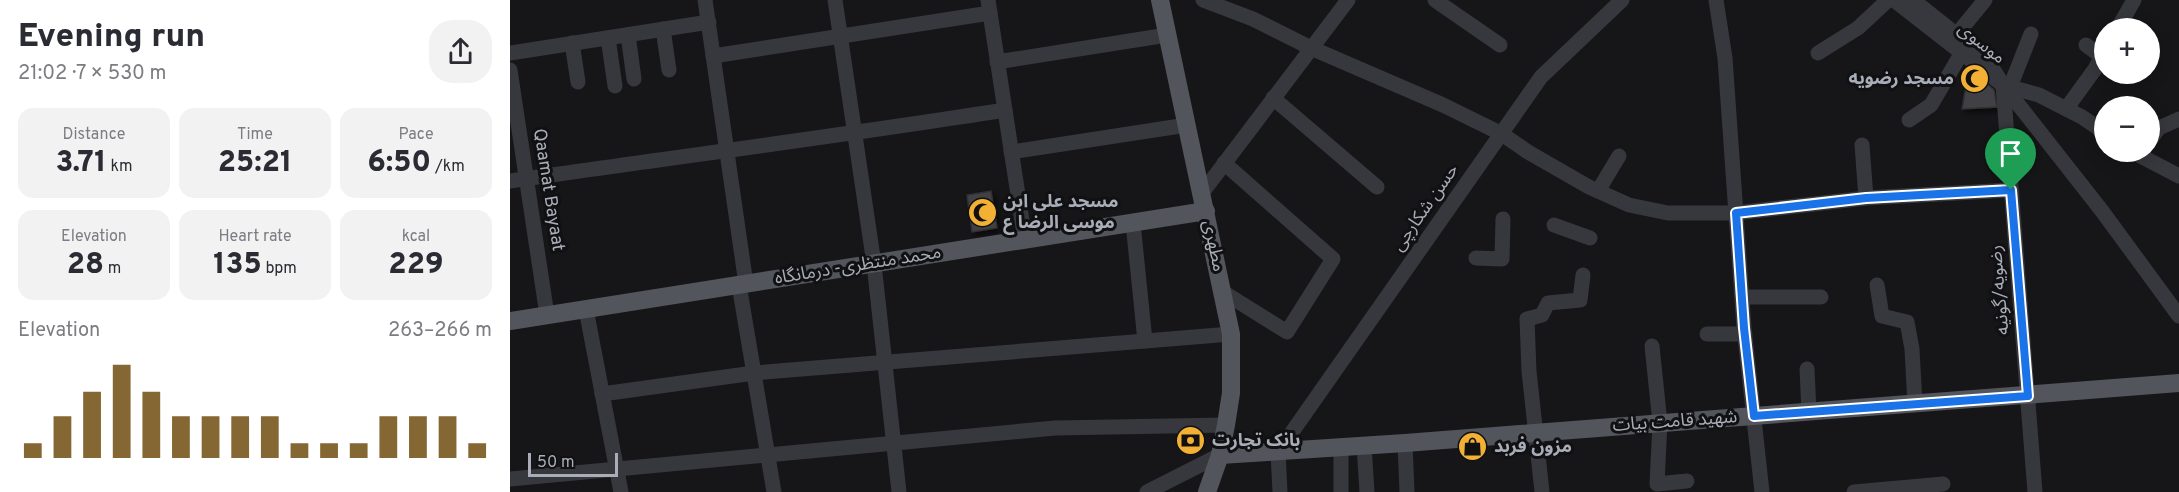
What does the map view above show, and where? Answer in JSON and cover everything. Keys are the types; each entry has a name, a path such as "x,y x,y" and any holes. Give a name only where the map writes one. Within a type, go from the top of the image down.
{"main road":[{"name":"مطهری","path":"1160,0 1232,334 1231,393 1226,425 1220,455 1207,492"},
{"name":"محمد منتظری- درمانگاه","path":"510,321 1206,212"},
{"name":"شهید قامت بیات","path":"1220,455 2028,396 2179,382"}],"street":[{"path":"705,0 727,149 754,373 774,492"},
{"path":"834,0 874,264 899,492"},
{"path":"1203,0 1229,5 1311,48 1443,105 1502,134 1528,152 1598,191 1629,205 1668,213 1736,213 1866,198 2011,190"},
{"path":"1202,193 1348,0"},
{"path":"1435,0 1500,45"},
{"name":"حسن شکارچی","path":"1278,452 1541,77 1622,0"},
{"path":"1716,0 1725,58 1745,334 1762,492"},
{"path":"1818,53 1858,28 1888,0"},
{"name":"موسوی","path":"1894,0 1961,54 2006,86"},
{"name":"موسوی","path":"1913,0 1986,58 2006,86"},
{"path":"1957,34 1985,0"},
{"path":"2124,18 2134,0"},
{"path":"713,56 840,36 989,7 1025,240"},
{"path":"510,53 709,22"},
{"path":"663,29 669,70"},
{"path":"2006,86 2031,34"},
{"path":"627,35 634,79"},
{"path":"997,62 1167,35"},
{"path":"608,38 615,86"},
{"path":"572,43 578,82"},
{"path":"2086,45 2094,49"},
{"path":"1909,120 1931,105 1961,54"},
{"path":"2066,109 2094,67"},
{"name":"Qaamat Bayaat","path":"510,71 547,315"},
{"path":"2006,86 2039,95 2094,126"},
{"path":"2006,86 2179,316"},
{"name":"رضویه/گونیه","path":"2006,86 2011,190 2035,492"},
{"path":"1273,98 1377,187"},
{"path":"510,181 727,149 854,134 1005,110"},
{"path":"2160,128 2179,119"},
{"path":"1011,152 1187,125"},
{"path":"1862,145 1866,198"},
{"path":"1598,191 1619,156"},
{"path":"2153,162 2179,176"},
{"path":"1223,292 1287,332 1333,259 1224,163"},
{"path":"1476,258 1502,259 1503,219"},
{"path":"1133,223 1144,341"},
{"path":"1554,225 1590,238"},
{"path":"1542,492 1529,371 1527,319 1542,315 1548,303 1580,300 1583,275"},
{"path":"1877,285 1882,316 1907,322 1912,349 1915,404"},
{"path":"1742,297 1821,297"},
{"path":"586,309 621,492"},
{"path":"602,394 754,373 1232,334"},
{"path":"1707,334 1745,334"},
{"path":"1652,346 1660,423 1657,484 1687,481"},
{"path":"1807,369 1809,412"},
{"path":"510,479 1055,428 1226,425"},
{"path":"1405,442 1407,492"},
{"path":"1364,446 1367,492"},
{"path":"1341,447 1341,492"},
{"path":"1278,452 1280,492"},
{"path":"1147,492 1220,455"},
{"path":"1854,492 1943,484"}],"building":[{"name":"مسجد رضویه","path":"1969,69 1994,90 1997,107 1962,109"},
{"name":"مسجد علی ابن موسی الرضا ع","path":"991,191 997,228 972,232 967,195"}],"place":[{"name":"مسجد رضویه","path":"1975,79"},
{"name":"مسجد علی ابن موسی الرضا ع","path":"982,212"},
{"name":"بانک تجارت","path":"1191,441"},
{"name":"مزون فربد","path":"1473,447"}],"route":[{"path":"2011,190 2028,396 1754,416 1744,328 1736,213 1866,198 2011,190"}]}
